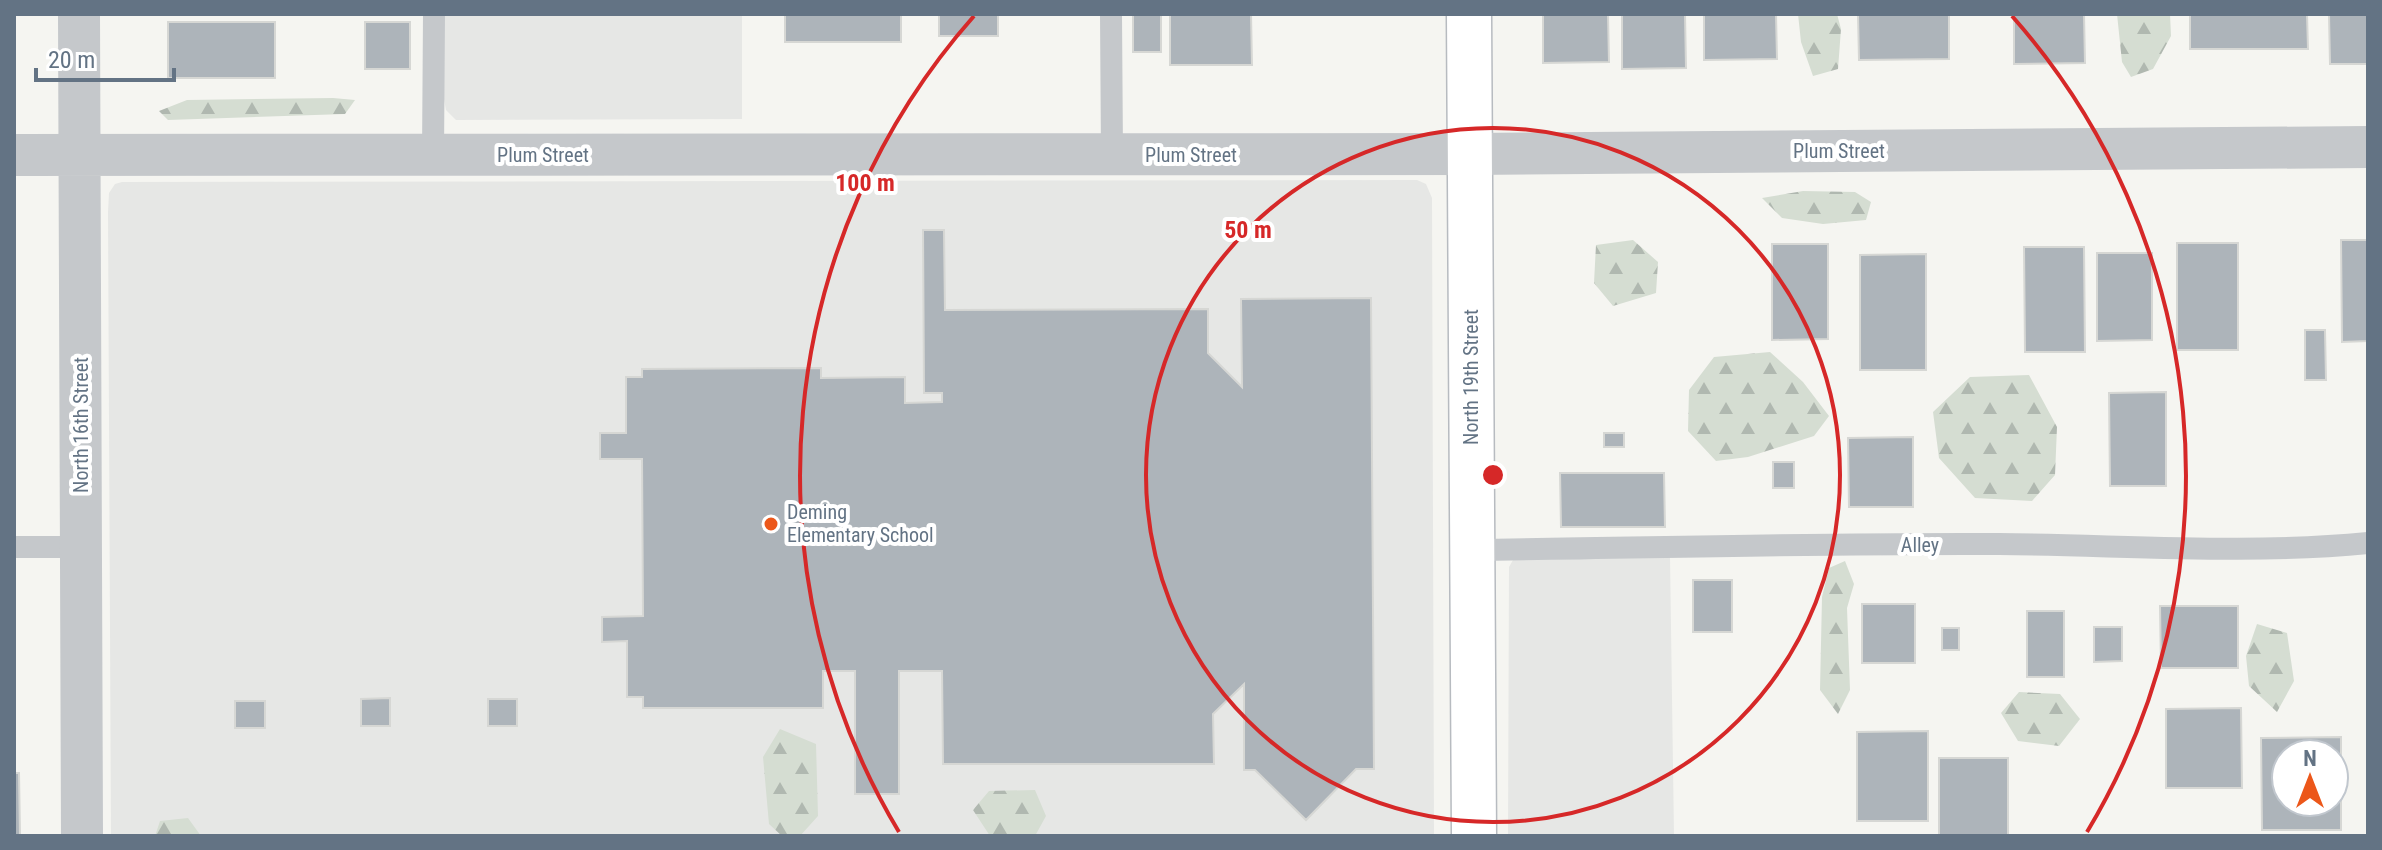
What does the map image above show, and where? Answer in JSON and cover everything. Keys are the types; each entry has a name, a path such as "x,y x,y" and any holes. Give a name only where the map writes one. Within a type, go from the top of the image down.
{"street":[{"name":"North 16th Street","path":"79,14 82,836"},
{"name":"North 19th Street","path":"1469,14 1474,836"},
{"name":"Plum Street","path":"14,155 1470,154 2368,147"}],"lane":[{"path":"433,155 434,14"},
{"path":"1111,14 1112,155"},
{"name":"Alley","path":"1472,550 2001,544 2203,550 2306,549 2368,543"},
{"path":"14,547 82,547"}],"shaded area":[{"path":"444,14 742,14 742,119 456,120 446,110 444,99"},
{"name":"Deming Elementary School","path":"1417,180 1426,184 1432,198 1434,836 111,836 108,212 109,193 115,184"},
{"path":"1535,556 1670,557 1674,836 1508,836 1509,567 1513,560"}],"green space":[{"path":"1798,14 1837,14 1841,29 1838,69 1813,76 1801,42"},
{"path":"2117,14 2170,14 2171,36 2153,69 2131,77 2122,62"},
{"path":"187,100 355,100 345,114 168,120 159,111"},
{"path":"1803,191 1855,192 1871,202 1866,220 1823,224 1782,218 1762,198"},
{"path":"1633,240 1658,262 1656,293 1613,306 1594,283 1596,245"},
{"path":"1770,352 1803,382 1829,416 1814,436 1748,457 1716,461 1688,431 1689,390 1714,357"},
{"path":"2029,375 2057,427 2055,475 2032,501 1975,498 1939,458 1933,412 1970,377"},
{"path":"1845,561 1854,584 1847,608 1850,690 1838,714 1820,690 1822,597 1829,568"},
{"path":"2257,624 2287,633 2294,681 2277,712 2249,686 2246,656"},
{"path":"2019,692 2060,694 2080,719 2059,746 2018,741 2001,713"},
{"path":"780,729 816,744 818,816 800,836 782,836 769,824 763,757"},
{"path":"1035,790 1046,816 1035,836 990,836 973,810 989,791"},
{"path":"188,818 201,836 155,836 160,821"}],"building":[{"path":"785,14 901,14 901,42 785,42"},
{"path":"939,14 998,14 998,36 939,36"},
{"path":"1133,14 1161,14 1161,52 1133,52"},
{"path":"1170,14 1251,14 1252,65 1170,65"},
{"path":"1543,14 1608,14 1609,62 1543,63"},
{"path":"1622,14 1685,14 1686,68 1622,69"},
{"path":"1704,14 1776,14 1777,59 1704,60"},
{"path":"1858,14 1949,14 1949,59 1859,60"},
{"path":"2014,14 2084,14 2085,63 2014,64"},
{"path":"2190,14 2307,14 2308,49 2190,49"},
{"path":"2329,14 2368,14 2368,64 2330,64"},
{"path":"168,22 275,22 275,78 168,78"},
{"path":"365,22 410,22 410,69 365,69"},
{"path":"923,230 944,230 945,310 1208,309 1208,353 1242,387 1241,299 1371,298 1374,769 1356,769 1306,820 1255,770 1244,770 1244,684 1213,714 1214,764 943,764 942,671 899,671 899,794 855,794 855,671 823,671 823,708 643,708 643,697 627,697 627,641 602,642 602,617 643,616 642,459 600,459 600,433 626,433 626,377 642,377 642,369 821,368 821,378 905,377 905,403 942,402 942,393 924,393"},
{"path":"2341,240 2368,240 2368,341 2342,342"},
{"path":"2177,243 2238,243 2238,350 2177,350"},
{"path":"1772,244 1828,244 1828,339 1772,340"},
{"path":"2024,247 2084,247 2085,352 2025,352"},
{"path":"2097,253 2152,253 2152,340 2097,341"},
{"path":"1926,254 1926,370 1860,370 1860,255"},
{"path":"2305,330 2325,330 2326,380 2305,380"},
{"path":"2166,392 2166,486 2110,486 2109,393"},
{"path":"1604,433 1624,433 1624,447 1604,447"},
{"path":"1913,437 1913,507 1849,507 1848,438"},
{"path":"1773,462 1794,462 1794,488 1773,488"},
{"path":"1560,473 1664,473 1665,527 1561,527"},
{"path":"1693,580 1732,580 1732,632 1693,632"},
{"path":"1862,604 1915,604 1915,663 1862,663"},
{"path":"2160,606 2238,606 2238,668 2161,668"},
{"path":"2027,611 2064,611 2064,677 2027,677"},
{"path":"2094,627 2122,627 2122,661 2094,662"},
{"path":"1942,628 1959,628 1959,650 1942,650"},
{"path":"390,698 390,726 361,726 361,699"},
{"path":"488,699 517,699 517,726 488,726"},
{"path":"235,701 265,701 265,728 235,728"},
{"path":"2241,708 2242,788 2166,788 2166,709"},
{"path":"1928,731 1928,821 1857,821 1857,732"},
{"path":"2341,737 2270,738 2270,818 2341,818 2341,830 2262,830 2261,738"},
{"path":"1939,758 2008,758 2008,836 1939,836"},
{"path":"14,773 19,773 20,836 14,836"}],"place":[{"name":"Deming Elementary School","path":"771,524"}]}
